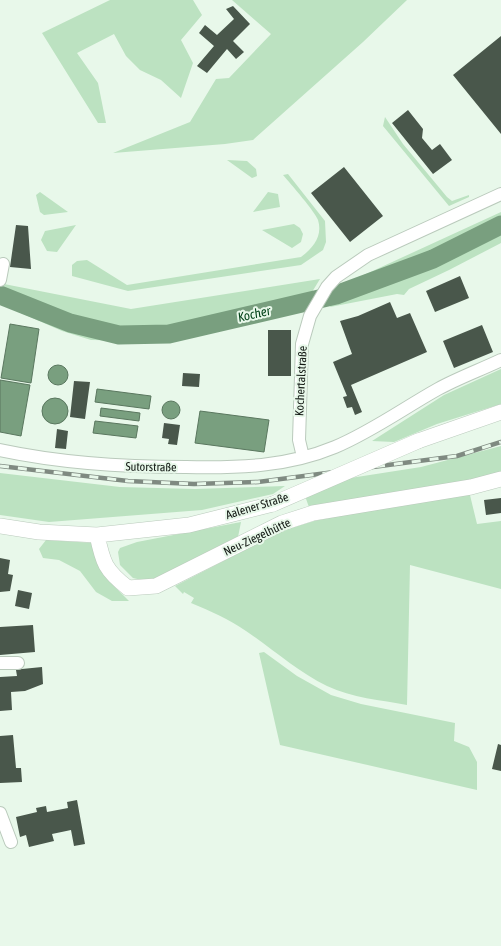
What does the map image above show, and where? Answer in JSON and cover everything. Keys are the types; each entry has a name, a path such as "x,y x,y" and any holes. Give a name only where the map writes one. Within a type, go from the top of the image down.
{"street":[{"name":"Kochertalstraße","path":"303,457 299,440 299,397 302,344 310,316 327,287 336,277 368,255 501,194"},
{"path":"0,279 3,264"},
{"path":"303,457 334,448 361,435 440,388 501,360"},
{"name":"Aalener Straße","path":"0,526 39,532 98,535 189,525 272,504 418,442 501,412"},
{"name":"Sutorstraße","path":"0,450 59,460 139,467 264,466 303,457"},
{"name":"Neu-Ziegelhütte","path":"98,535 102,556 111,575 128,588 156,586 282,523 313,513 471,486 501,479"},
{"path":"0,663 18,663"},
{"path":"0,813 11,842"}],"shaded area":[{"path":"110,0 193,0 202,15 181,40 193,63 181,98 161,80 140,70 126,56 114,34 77,53 98,83 106,123 98,123 42,33"},
{"path":"232,0 407,0 363,42 253,140 225,144 113,153 190,122 216,79 229,78 271,34"},
{"path":"385,117 403,144 447,197 452,201 469,195 469,197 449,206 383,126"},
{"path":"227,160 247,161 256,169 257,176 252,178"},
{"path":"288,174 325,221 326,242 323,250 301,265 128,291 72,276 72,265 77,261 87,260 127,285 301,257 313,246 316,241 319,226 318,220 313,211 283,175"},
{"path":"40,192 68,212 44,215 40,212 36,195"},
{"path":"268,192 278,194 280,207 253,212"},
{"path":"501,212 501,243 409,289 404,295 397,294 330,307 334,300 353,280"},
{"path":"294,224 300,228 303,234 301,242 292,248 262,230"},
{"path":"76,225 57,252 47,251 41,240 45,231"},
{"path":"320,279 301,310 163,341 91,340 62,331 5,306 4,284 131,309"},
{"path":"10,324 39,329 31,383 1,378"},
{"path":"54,365 62,365 68,371 68,379 62,385 54,385 48,379 48,371"},
{"path":"501,369 501,404 437,424 394,442 372,441 444,395"},
{"path":"0,380 30,385 21,436 0,432"},
{"path":"97,389 151,396 149,409 95,402"},
{"path":"55,398 64,402 68,411 64,420 55,424 46,420 42,411 46,402"},
{"path":"171,401 175,402 179,406 179,414 175,418 171,419 167,418 163,414 162,410 163,406 167,402"},
{"path":"101,408 140,413 139,421 100,416"},
{"path":"200,411 269,420 264,452 195,443"},
{"path":"95,421 138,426 136,438 93,433"},
{"path":"501,446 501,474 310,510 305,496 344,479 421,467"},
{"path":"0,473 120,487 195,489 285,486 273,494 202,510 49,522 0,515"},
{"path":"469,491 477,524 501,521 501,589 410,565 407,705 356,696 327,686 296,667 240,627 191,603 194,598 184,592 183,594 175,586 282,531 314,521"},
{"path":"241,522 238,537 150,582 133,578 120,565 118,552 120,548 137,542"},
{"path":"46,540 94,543 107,579 129,601 112,601 96,592 80,571 59,560 43,558 39,549"},
{"path":"264,652 297,676 331,695 361,704 455,723 454,741 469,747 477,762 477,790 280,745 259,653"}],"building":[{"path":"233,6 250,24 233,41 244,52 236,59 227,49 207,73 197,66 214,46 199,33 205,25 217,35 234,19 226,9"},
{"path":"501,36 501,134 453,75"},
{"path":"408,110 423,129 422,138 432,150 440,144 452,160 433,174 392,123"},
{"path":"344,167 383,216 350,242 311,193"},
{"path":"16,225 28,226 31,269 10,267"},
{"path":"460,276 469,298 435,312 426,291"},
{"path":"390,302 397,318 410,313 427,352 351,385 362,412 355,415 352,407 347,408 343,397 347,396 333,362 352,354 340,321 358,316"},
{"path":"482,325 493,352 454,368 443,341"},
{"path":"268,330 291,330 291,376 268,376"},
{"path":"183,373 200,374 199,387 182,386"},
{"path":"74,381 90,382 85,419 70,417"},
{"path":"164,423 180,425 177,445 168,444 169,439 162,438"},
{"path":"57,429 68,431 66,449 55,448"},
{"path":"501,498 501,513 486,515 484,500"},
{"path":"0,558 10,560 8,574 13,575 10,591 0,592"},
{"path":"18,590 32,593 29,609 15,606"},
{"path":"33,625 35,652 0,655 0,627"},
{"path":"42,667 43,684 25,691 11,692 12,710 0,711 0,677 17,676 16,670"},
{"path":"13,735 16,768 21,768 22,782 0,783 0,736"},
{"path":"498,744 501,745 501,771 492,769"},
{"path":"77,800 85,844 74,846 71,830 52,834 54,841 29,847 26,835 20,837 16,817 37,812 36,808 46,806 47,812 68,808 67,802"}],"waterway":[{"name":"Kocher","path":"0,295 70,323 119,335 169,334 336,295 433,259 501,225"}],"railway":[{"path":"0,466 128,481 194,484 258,482 457,456 501,442"}]}
